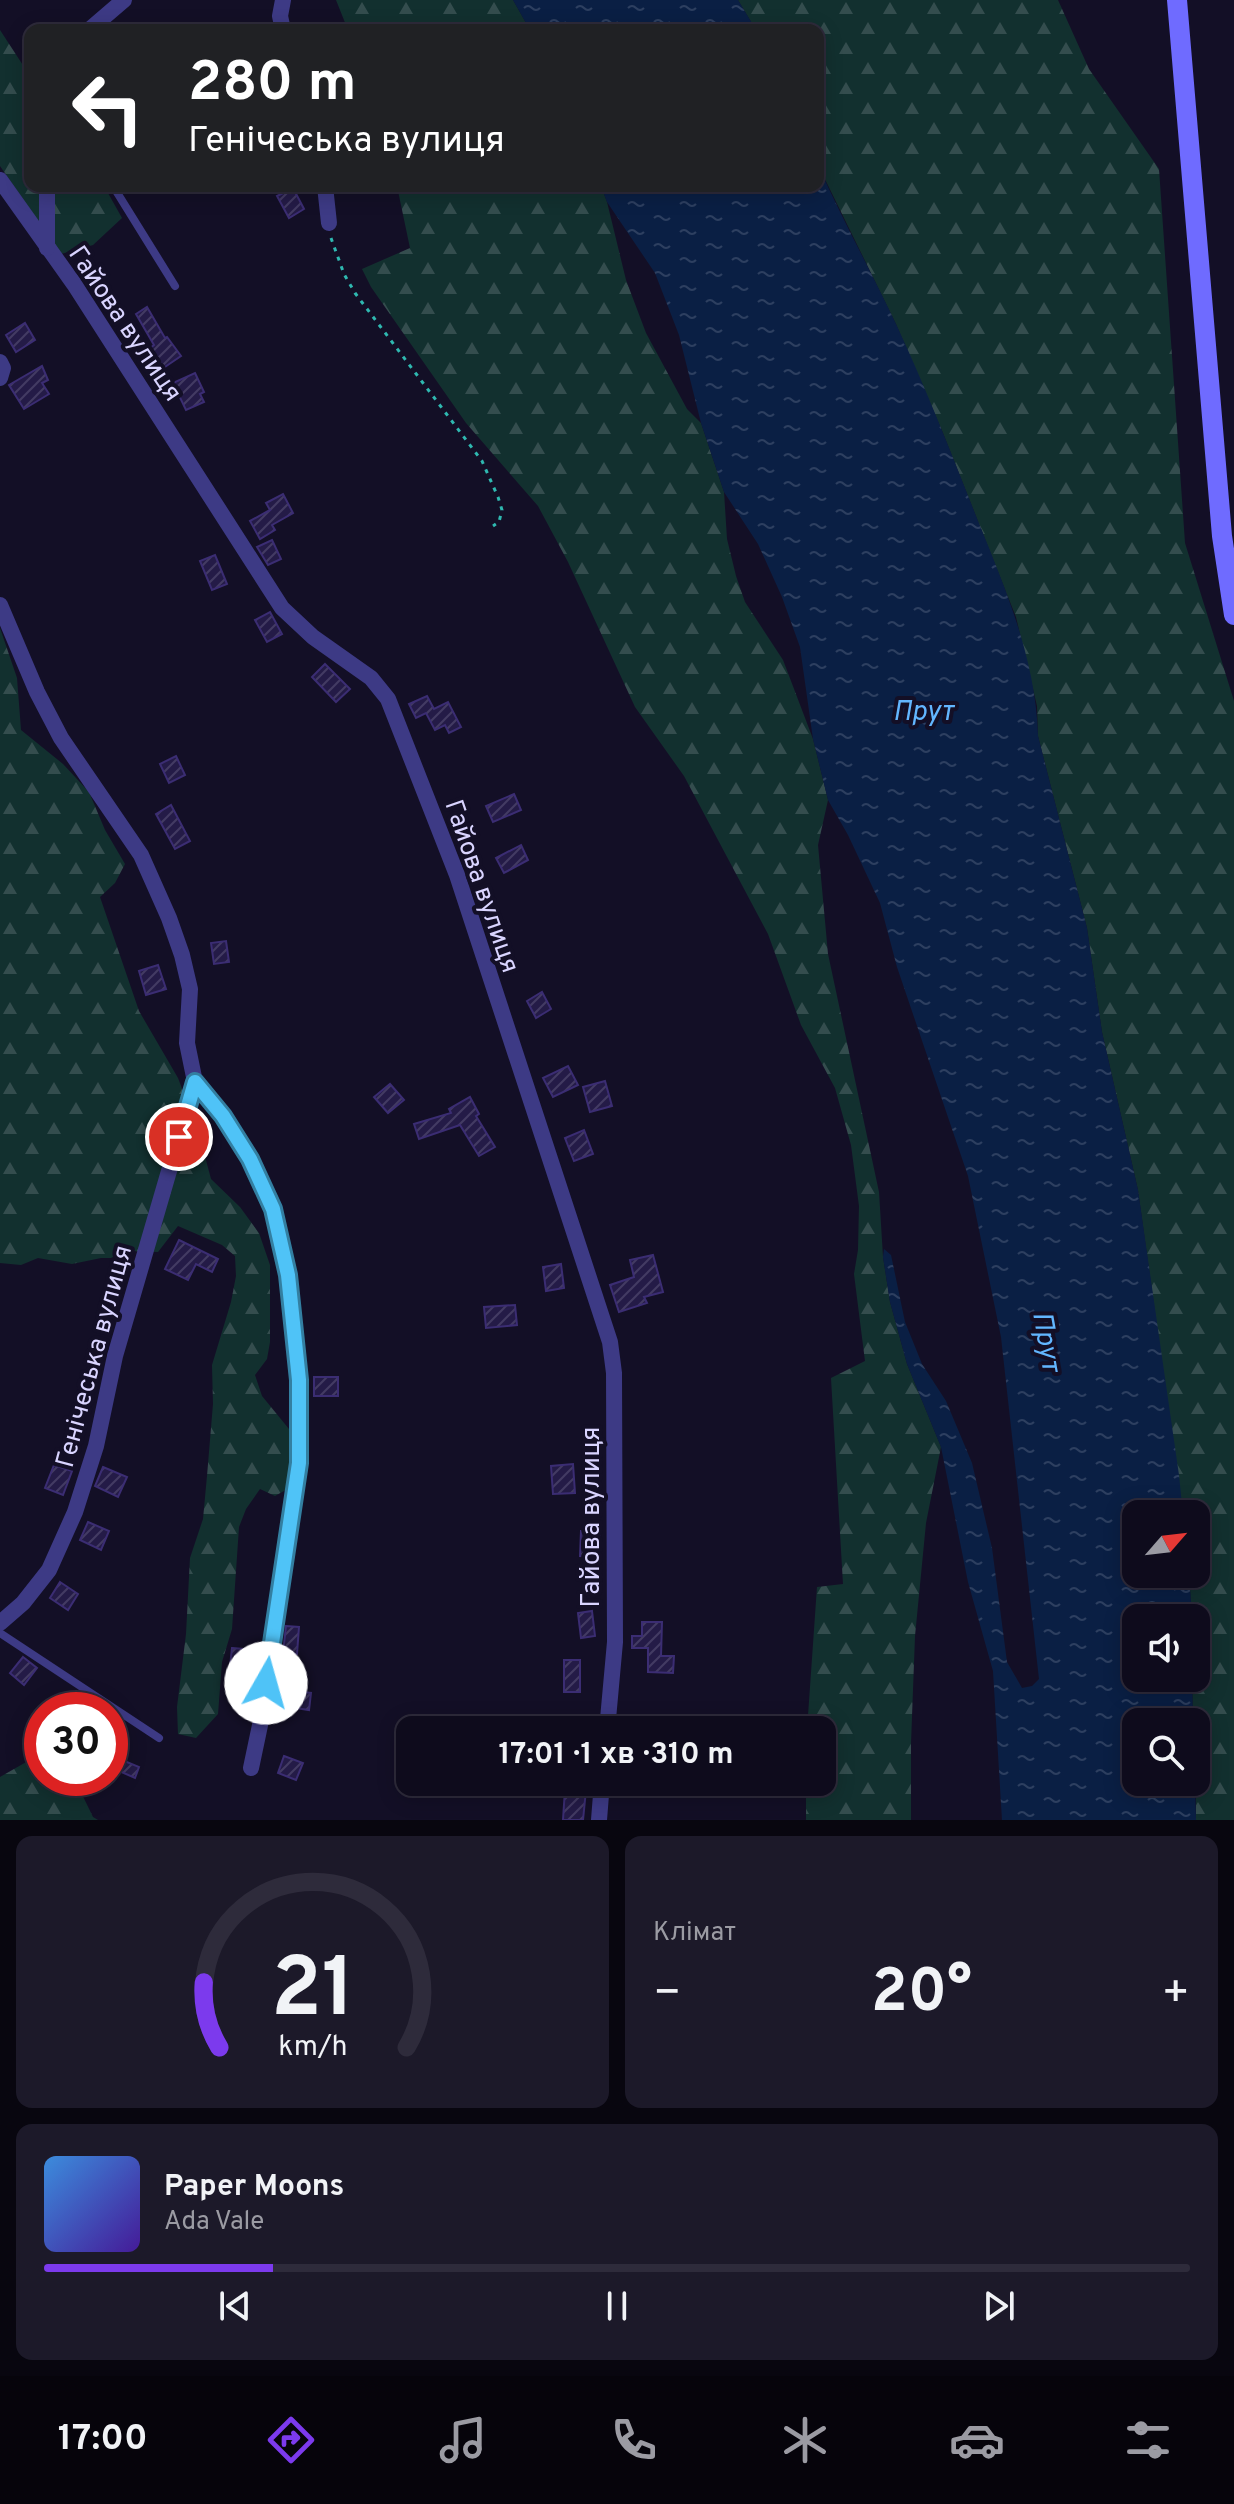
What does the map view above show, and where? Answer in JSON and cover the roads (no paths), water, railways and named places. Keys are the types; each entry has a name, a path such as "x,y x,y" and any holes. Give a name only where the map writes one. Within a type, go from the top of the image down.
{"street":[{"path":"96,24 124,0"},
{"path":"282,24 283,0"},
{"path":"1177,0 1222,536 1234,615"},
{"name":"Гайова вулиця","path":"0,180 83,297 282,608 313,637 371,678 388,699 457,875 610,1342 614,1373 615,1642 608,1716"},
{"path":"47,192 47,248"},
{"path":"326,192 329,223"},
{"path":"0,362 3,368 0,378"},
{"path":"0,605 37,692 61,738 141,855 169,918 190,989 187,1043 195,1082 223,1116 250,1159 273,1209 288,1275 299,1380 299,1463 263,1711 251,1768"},
{"name":"Генічеська вулиця","path":"0,1623 23,1603 49,1570 75,1512 96,1446 115,1356 195,1082"},
{"path":"599,1820 601,1796"}],"lane":[{"path":"117,192 175,286"},
{"path":"0,1633 159,1738"}],"water":[{"path":"513,0 738,0 752,24 527,24"},
{"name":"Прут","path":"824,178 928,397 1018,626 1032,680 1038,736 1087,928 1102,1032 1138,1190 1179,1475 1182,1500 1122,1500 1122,1588 1190,1588 1191,1604 1122,1604 1122,1692 1192,1692 1193,1708 1122,1708 1122,1796 1195,1796 1196,1820 1002,1820 993,1671 968,1582 941,1447 907,1364 890,1302 883,1257 884,1249 891,1255 905,1322 922,1364 946,1401 972,1463 992,1548 1007,1662 1022,1688 1032,1686 1039,1679 1001,1337 968,1176 897,967 880,903 828,800 813,739 800,647 758,544 724,492 701,423 679,335 655,273 603,192 824,192"}]}
